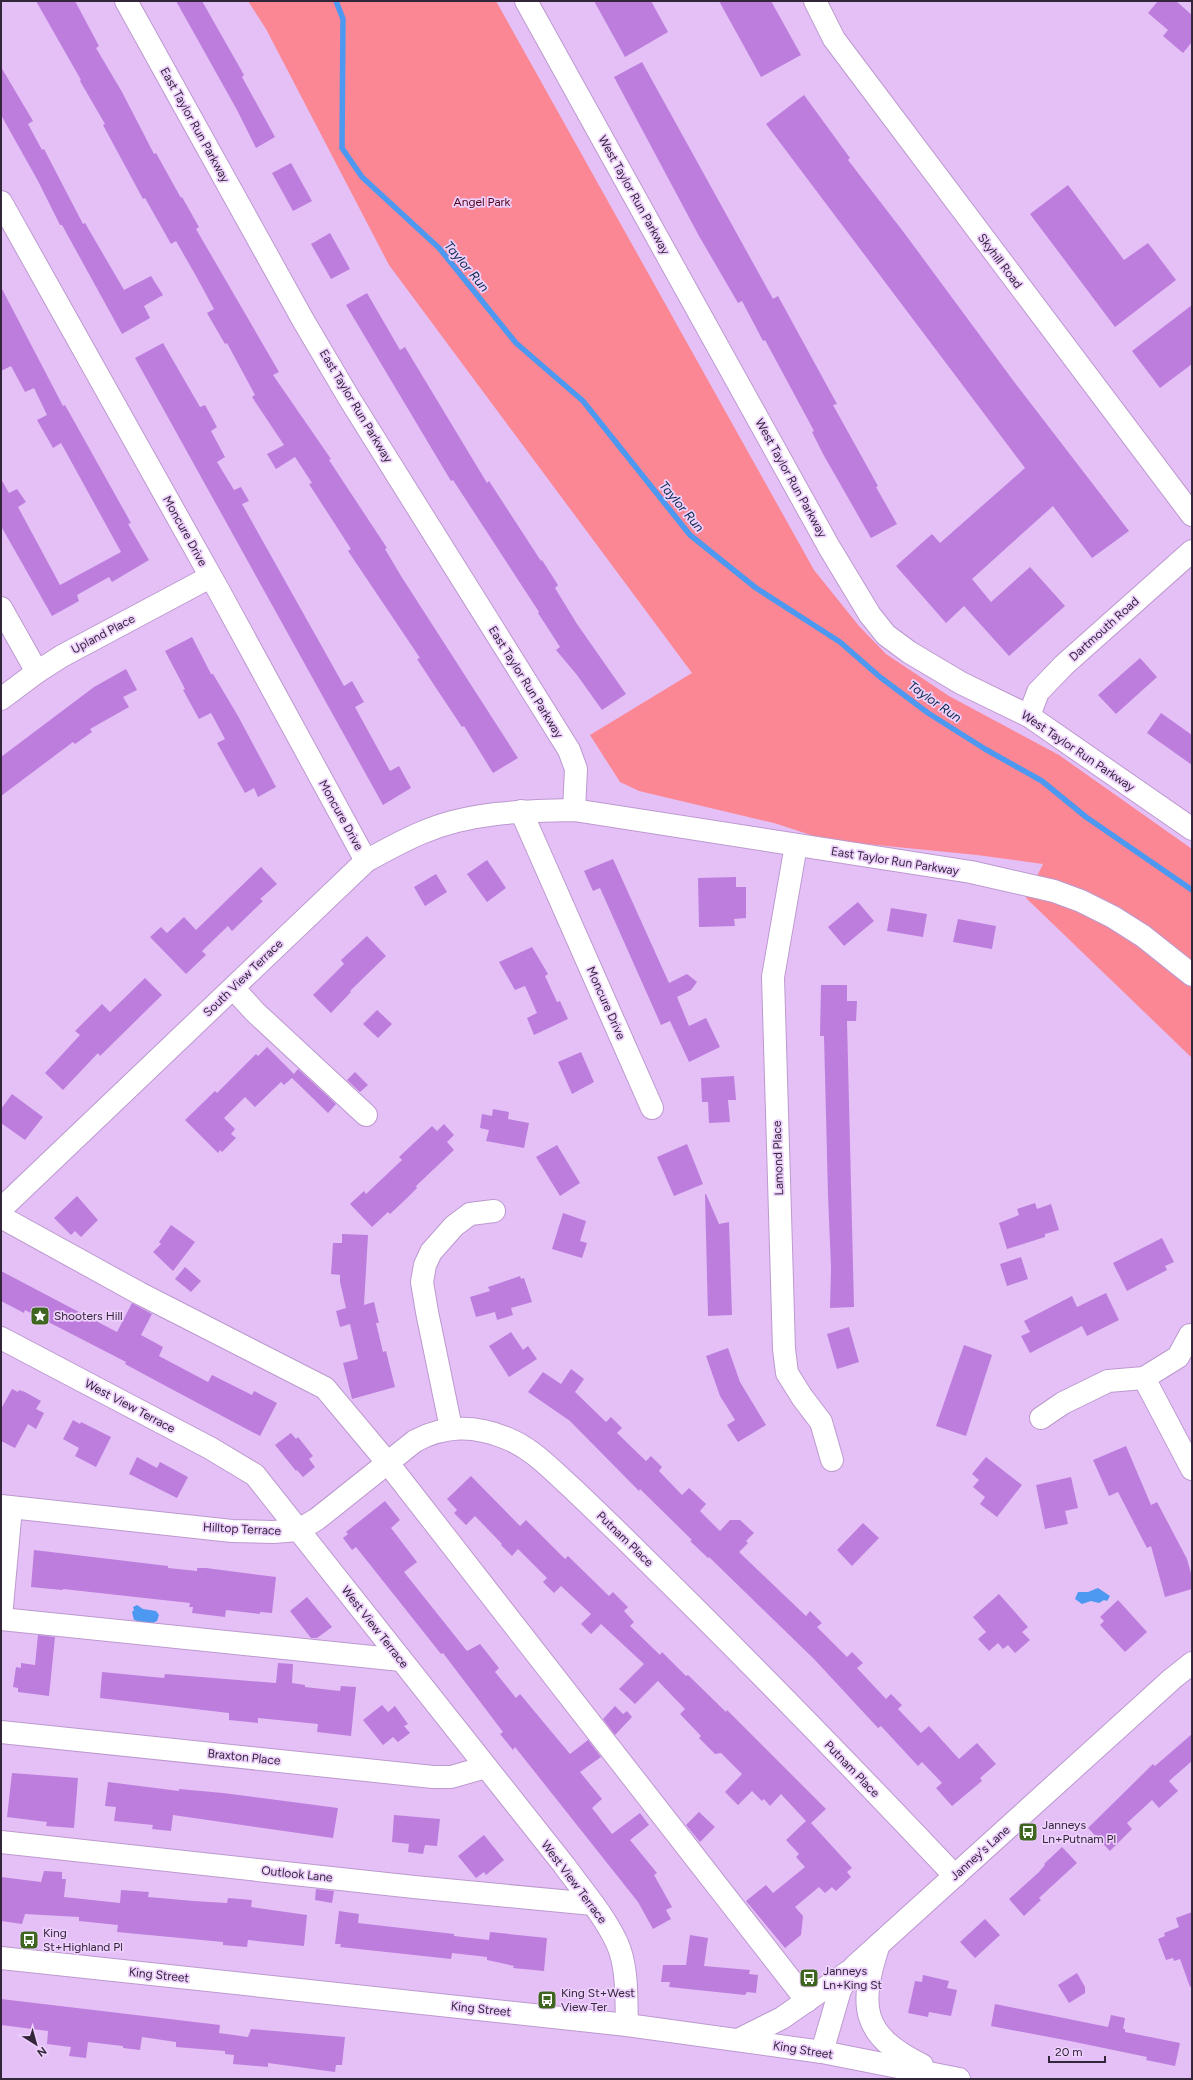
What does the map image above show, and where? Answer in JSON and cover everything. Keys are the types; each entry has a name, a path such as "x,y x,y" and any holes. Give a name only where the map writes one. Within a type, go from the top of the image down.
{"street":[{"name":"East Taylor Run Parkway","path":"126,1 303,320 569,750 576,769 574,810"},
{"name":"West Taylor Run Parkway","path":"526,1 829,547 870,615 886,635 908,652 960,682 1029,716 1192,828"},
{"name":"Skyhill Road","path":"815,1 834,39 1192,515"},
{"name":"Moncure Drive","path":"1,202 366,860"},
{"name":"Dartmouth Road","path":"1029,716 1038,692 1064,665 1192,551"},
{"name":"Upland Place","path":"1,700 37,672 62,656 210,577"},
{"path":"1,608 37,672"},
{"name":"East Taylor Run Parkway","path":"521,811 574,810 971,872 1054,891 1081,901 1113,916 1143,936 1192,975"},
{"name":"Moncure Drive","path":"521,811 652,1108"},
{"name":"South View Terrace","path":"1,1209 234,989 366,860 428,830 458,821 492,814 521,811"},
{"name":"Lamond Place","path":"796,845 773,977 784,1350 787,1373 802,1398 821,1422 832,1460"},
{"path":"234,989 255,1012 366,1115"},
{"path":"451,1428 423,1290 422,1282 425,1265 431,1252 454,1226 470,1214 494,1211"},
{"path":"1,1217 139,1293 325,1388 387,1462 806,2001"},
{"path":"1041,1418 1063,1403 1108,1381 1144,1378 1178,1357 1190,1335"},
{"name":"West View Terrace","path":"1,1338 210,1448 255,1475 593,1904 618,1944 624,1968 627,2025"},
{"path":"1144,1378 1192,1469"},
{"name":"Hilltop Terrace","path":"6,1507 232,1531 273,1532 299,1530 317,1519 387,1462 421,1438 440,1430 451,1428"},
{"name":"Putnam Place","path":"451,1428 466,1428 505,1437 522,1446 542,1461 610,1525 721,1634 955,1876"},
{"path":"6,1507 1,1618 401,1660"},
{"name":"Janney's Lane","path":"822,2052 840,1990 854,1967 1172,1679 1192,1663"},
{"name":"Braxton Place","path":"1,1732 433,1777 451,1778 486,1767"},
{"name":"Outlook Lane","path":"1,1842 406,1886 593,1904"},
{"path":"878,1946 869,1974 867,1992 867,2008 871,2023 879,2036 908,2059 950,2077"},
{"name":"King Street","path":"1,1958 627,2025 822,2052 950,2077"},
{"path":"738,2040 768,2026 854,1967"}],"green space":[{"name":"Angel Park","path":"248,1 496,1 814,570 859,626 886,654 949,696 1059,755 1192,849 1192,1058 1026,898 1043,864 977,855 826,840 774,823 639,791 620,782 590,735 692,673 389,265 266,29"}],"water":[{"path":"1098,1588 1110,1596 1107,1601 1104,1600 1099,1603 1091,1601 1082,1604 1075,1599 1078,1592 1088,1592"},
{"path":"137,1605 143,1609 156,1611 159,1615 157,1621 150,1624 134,1620 132,1612 134,1610 133,1607"}],"building":[{"path":"36,1 75,1 99,46 96,48 122,92 154,154 156,153 181,198 182,197 199,227 196,229 279,372 273,375 331,459 329,460 387,548 385,549 401,576 518,758 493,773 464,726 462,727 417,659 420,658 348,551 351,549 309,484 312,483 295,457 276,469 267,454 284,445 252,397 255,395 227,343 225,344 207,313 214,309 196,276 176,241 171,244 145,198 143,199 103,125 105,124"},
{"path":"176,1 202,1 244,75 242,77 275,137 256,148 237,110"},
{"path":"594,1 651,1 668,32 625,57"},
{"path":"719,1 771,1 801,55 761,77"},
{"path":"1158,1 1176,1 1192,15 1192,42 1183,53 1163,36 1168,30 1148,13"},
{"path":"642,62 773,299 778,296 837,404 833,405 878,486 876,487 897,524 871,538 823,454 812,432 814,431 765,340 763,341 742,301 738,303 699,236 614,77"},
{"path":"1,67 33,121 28,124 42,150 44,149 83,224 85,223 124,290 151,276 163,295 144,306 150,318 122,334 62,225 60,225 38,181 1,115"},
{"path":"804,95 850,158 848,160 905,234 1015,383 1129,531 1092,558 1053,506 972,579 991,602 1030,567 1065,606 1009,656 964,606 946,623 896,566 932,534 940,543 1025,468 766,124"},
{"path":"291,163 312,201 293,211 272,173"},
{"path":"1068,185 1124,260 1148,243 1176,280 1115,327 1030,214"},
{"path":"330,233 350,269 331,279 311,244"},
{"path":"1,287 63,406 65,405 131,523 128,524 149,560 112,582 109,577 77,595 79,601 52,616 1,526 1,479 9,493 17,489 26,502 18,507 60,585 121,552 61,443 53,448 37,420 47,415 34,388 25,392 11,366 1,371"},
{"path":"367,293 400,350 405,347 487,483 489,481 541,561 542,560 558,585 555,588 577,624 626,694 602,710 577,675 556,650 560,647 538,613 539,612 453,480 451,481 346,305"},
{"path":"1192,305 1192,364 1160,388 1132,351"},
{"path":"163,343 200,407 205,405 217,427 211,431 225,457 217,462 234,490 241,487 249,501 242,504 344,686 352,681 364,702 355,707 390,771 399,766 411,788 383,805 135,358"},
{"path":"192,637 211,674 213,674 238,716 276,787 258,797 254,788 245,793 217,743 225,739 211,713 199,719 183,690 185,689 165,651"},
{"path":"1140,658 1157,677 1116,714 1098,695"},
{"path":"126,669 137,690 123,697 129,707 90,729 92,732 75,744 73,742 1,796 1,757 94,687"},
{"path":"1161,713 1192,735 1192,765 1147,733"},
{"path":"613,859 669,983 687,974 697,982 691,990 677,997 689,1026 706,1018 720,1047 689,1062 670,1021 661,1025 600,888 593,891 584,871"},
{"path":"487,860 506,888 487,902 467,874"},
{"path":"261,867 277,884 260,899 263,901 232,931 228,926 202,951 206,955 186,974 150,937 161,927 167,933 184,917 196,930"},
{"path":"436,874 447,892 425,906 414,887"},
{"path":"736,877 736,887 746,887 746,918 734,919 735,926 699,927 698,878"},
{"path":"858,902 874,921 844,946 828,927"},
{"path":"891,908 927,914 923,937 887,931"},
{"path":"958,919 996,926 992,949 953,942"},
{"path":"367,936 386,956 350,991 351,992 331,1013 313,995 344,964 341,960"},
{"path":"532,947 548,974 545,976 557,1002 560,1001 568,1019 534,1035 527,1018 537,1013 525,986 515,990 499,962"},
{"path":"145,978 162,995 100,1056 98,1053 63,1090 45,1073 80,1035 75,1031 102,1004 110,1012"},
{"path":"821,985 847,985 847,1001 857,1001 856,1021 847,1021 854,1307 830,1308 831,1268 824,1036 820,1036"},
{"path":"377,1010 392,1024 378,1038 363,1024"},
{"path":"267,1047 294,1074 298,1069 336,1104 328,1113 292,1078 284,1085 281,1082 255,1107 245,1097 224,1118 235,1129 231,1134 236,1138 222,1152 220,1150 218,1153 185,1120 215,1091 217,1093 256,1054 258,1056"},
{"path":"581,1052 594,1082 572,1094 558,1062"},
{"path":"355,1072 368,1085 360,1092 347,1080"},
{"path":"734,1076 736,1100 728,1100 730,1122 709,1123 708,1102 702,1102 701,1078"},
{"path":"12,1094 43,1117 25,1140 1,1123 1,1109"},
{"path":"493,1109 509,1112 508,1119 529,1123 524,1148 486,1141 489,1130 480,1128 482,1114 492,1116"},
{"path":"444,1124 454,1135 447,1142 454,1150 416,1186 417,1188 406,1199 390,1214 388,1212 372,1227 350,1204 364,1191 366,1194 402,1160 399,1157 432,1126 437,1131"},
{"path":"687,1144 703,1184 674,1196 657,1157"},
{"path":"557,1145 580,1183 560,1196 536,1157"},
{"path":"705,1194 719,1224 729,1222 732,1315 708,1316"},
{"path":"77,1196 98,1220 81,1237 75,1231 71,1235 54,1218"},
{"path":"1035,1203 1037,1209 1051,1204 1059,1230 1045,1234 1045,1237 1007,1249 999,1223 1019,1215 1017,1209"},
{"path":"563,1213 586,1221 580,1241 587,1243 582,1258 552,1249"},
{"path":"171,1225 195,1242 173,1271 153,1252 161,1244 159,1242"},
{"path":"342,1234 368,1235 364,1305 374,1302 379,1323 376,1323 383,1352 386,1351 395,1387 352,1399 343,1363 358,1359 350,1324 340,1327 336,1311 346,1308 340,1282 340,1275 331,1274 333,1243 342,1243"},
{"path":"1162,1238 1174,1262 1165,1266 1167,1270 1127,1291 1113,1263"},
{"path":"1021,1257 1028,1279 1007,1286 1000,1264"},
{"path":"185,1267 201,1281 191,1292 175,1279"},
{"path":"1,1271 117,1332 132,1303 152,1314 141,1335 163,1347 159,1356 208,1382 212,1375 252,1395 254,1391 277,1403 260,1436 125,1364 126,1362 25,1310 24,1313 1,1301"},
{"path":"520,1276 521,1279 524,1278 532,1302 511,1308 513,1315 497,1320 495,1312 476,1317 470,1297 490,1291 488,1287"},
{"path":"1106,1293 1119,1320 1087,1336 1082,1326 1030,1353 1021,1336 1030,1332 1024,1321 1072,1296 1077,1307"},
{"path":"849,1327 859,1362 837,1369 827,1334"},
{"path":"511,1332 523,1350 528,1346 537,1359 509,1377 489,1346"},
{"path":"964,1345 992,1355 966,1436 936,1426"},
{"path":"728,1348 740,1382 766,1425 738,1442 727,1425 735,1420 720,1396 706,1356"},
{"path":"571,1369 584,1379 575,1392 606,1422 611,1417 622,1428 617,1433 646,1461 651,1456 662,1467 659,1471 682,1495 689,1488 706,1504 700,1511 720,1531 730,1520 740,1520 754,1533 746,1541 748,1543 739,1552 806,1616 810,1611 822,1623 817,1627 847,1657 852,1652 863,1663 857,1668 886,1699 891,1694 902,1705 898,1709 921,1733 929,1726 959,1759 977,1743 996,1764 980,1778 982,1781 952,1806 936,1788 942,1783 922,1762 918,1766 881,1726 878,1728 814,1659 709,1557 708,1558 690,1541 692,1540 640,1489 639,1491 570,1421 528,1392 543,1372 561,1384"},
{"path":"12,1389 18,1392 19,1390 25,1392 41,1401 36,1409 44,1413 36,1429 28,1424 15,1448 1,1441 1,1409"},
{"path":"73,1420 80,1424 81,1422 111,1437 96,1467 75,1456 79,1448 63,1439"},
{"path":"291,1433 296,1439 298,1437 313,1456 309,1459 315,1467 303,1477 297,1470 296,1471 275,1445"},
{"path":"1126,1446 1151,1505 1157,1502 1187,1559 1192,1577 1192,1589 1165,1597 1151,1546 1147,1548 1118,1492 1109,1496 1093,1460"},
{"path":"137,1457 157,1468 160,1462 188,1477 177,1498 129,1474"},
{"path":"986,1457 1022,1485 997,1517 980,1504 985,1497 973,1487 979,1480 972,1474"},
{"path":"471,1476 520,1526 526,1520 565,1559 568,1556 609,1596 613,1592 628,1607 624,1611 634,1622 630,1626 660,1655 662,1652 726,1712 727,1710 826,1809 811,1823 852,1868 847,1872 851,1877 836,1891 832,1887 825,1893 819,1887 795,1907 803,1916 801,1935 785,1948 746,1901 766,1885 773,1893 805,1867 796,1857 799,1854 786,1840 806,1821 781,1794 770,1806 764,1799 762,1801 752,1791 738,1805 725,1792 742,1774 721,1753 715,1754 699,1738 701,1736 680,1714 685,1709 658,1681 635,1704 619,1689 644,1664 601,1624 591,1634 581,1624 591,1614 561,1586 554,1593 543,1582 547,1578 518,1549 512,1556 475,1516 466,1525 454,1513 457,1510 447,1499"},
{"path":"1071,1477 1078,1508 1065,1511 1068,1524 1045,1529 1036,1485"},
{"path":"385,1501 400,1520 391,1528 417,1562 404,1572 467,1651 480,1644 499,1668 495,1672 516,1698 520,1694 570,1754 588,1740 601,1757 580,1772 602,1799 592,1808 612,1834 640,1813 649,1825 630,1840 657,1873 654,1875 672,1907 666,1910 671,1919 653,1929 638,1902 515,1747 513,1750 500,1734 503,1732 443,1653 441,1654 356,1547 352,1550 343,1538 348,1534 346,1532"},
{"path":"863,1523 879,1538 852,1566 837,1550"},
{"path":"34,1550 168,1566 168,1568 197,1571 197,1568 206,1568 276,1577 272,1613 260,1612 260,1614 226,1610 225,1617 192,1613 193,1607 189,1607 190,1603 63,1589 31,1587"},
{"path":"999,1594 1028,1627 1022,1632 1030,1640 1015,1653 1008,1645 1003,1649 998,1643 989,1651 978,1639 986,1632 973,1617"},
{"path":"307,1597 332,1627 317,1638 311,1638 290,1611"},
{"path":"1118,1600 1147,1632 1125,1652 1100,1625 1104,1621 1100,1617"},
{"path":"38,1635 55,1637 49,1696 18,1692 18,1688 13,1687 16,1667 21,1668 21,1663 35,1665"},
{"path":"278,1663 293,1664 292,1683 305,1685 305,1687 340,1691 341,1686 356,1687 351,1736 317,1732 318,1724 258,1718 258,1723 229,1720 229,1713 100,1698 102,1672 164,1678 165,1674 276,1683"},
{"path":"382,1705 388,1712 395,1706 408,1724 404,1726 410,1733 398,1742 393,1737 383,1745 363,1720"},
{"path":"615,1706 623,1714 627,1711 632,1717 615,1735 603,1719"},
{"path":"1192,1734 1192,1761 1169,1781 1178,1791 1159,1808 1152,1800 1127,1823 1132,1829 1110,1851 1088,1828 1153,1764 1155,1766"},
{"path":"12,1773 78,1778 74,1828 46,1826 47,1822 7,1817"},
{"path":"108,1782 179,1791 179,1789 223,1793 338,1808 333,1838 173,1815 171,1831 152,1829 153,1825 114,1821 116,1807 105,1806"},
{"path":"699,1812 715,1827 700,1842 686,1825"},
{"path":"394,1815 440,1819 437,1846 425,1845 423,1854 408,1852 409,1844 392,1842"},
{"path":"484,1835 504,1860 486,1875 484,1872 476,1878 458,1856"},
{"path":"1062,1847 1077,1863 1039,1898 1041,1900 1024,1916 1009,1899 1039,1872 1045,1865 1044,1864"},
{"path":"44,1871 62,1872 62,1879 66,1879 64,1897 120,1903 121,1890 149,1892 148,1897 194,1901 227,1903 228,1898 252,1900 251,1907 307,1915 304,1946 248,1940 247,1947 223,1945 223,1942 117,1932 118,1925 79,1921 79,1917 25,1914 22,1924 1,1921 1,1877 41,1882"},
{"path":"316,1889 334,1891 332,1903 315,1900"},
{"path":"339,1911 359,1914 358,1923 454,1934 454,1936 489,1940 490,1932 547,1938 544,1971 513,1968 514,1966 487,1960 487,1957 452,1953 451,1959 340,1947 341,1944 335,1944"},
{"path":"1192,1912 1192,1986 1190,1987 1180,1959 1174,1961 1173,1958 1166,1960 1158,1939 1165,1936 1164,1933 1179,1927 1176,1918"},
{"path":"985,1919 1000,1935 975,1958 960,1942"},
{"path":"690,1935 708,1938 704,1966 750,1970 749,1974 758,1975 756,1993 747,1992 745,1995 669,1987 670,1982 661,1982 663,1965 686,1965"},
{"path":"1077,1973 1085,1987 1085,1993 1069,2003 1058,1985"},
{"path":"923,1975 949,1981 947,1988 957,1990 951,2016 929,2012 928,2017 908,2013 915,1981 922,1982"},
{"path":"1,1999 220,2025 219,2033 248,2037 251,2029 345,2037 342,2065 336,2065 335,2072 268,2063 268,2067 233,2064 234,2055 225,2054 225,2051 176,2047 176,2042 142,2037 140,2050 123,2048 123,2046 88,2042 86,2058 69,2056 71,2047 47,2044 48,2031 1,2025"},
{"path":"995,2004 1108,2027 1111,2015 1125,2018 1123,2029 1125,2029 1125,2032 1180,2043 1175,2066 1146,2060 1147,2057 991,2026"}],"waterway":[{"name":"Taylor Run","path":"336,1 343,19 342,148 362,177 439,248 516,343 583,401 690,535 756,588 840,642 880,677 928,713 985,749 1042,781 1086,817 1192,890"}],"place":[{"name":"Shooters Hill","path":"40,1316"},
{"name":"Janneys Ln+Putnam Pl","path":"1028,1832"},
{"name":"King St+Highland Pl","path":"29,1940"},
{"name":"Janneys Ln+King St","path":"809,1978"},
{"name":"King St+West View Ter","path":"547,2000"}]}
